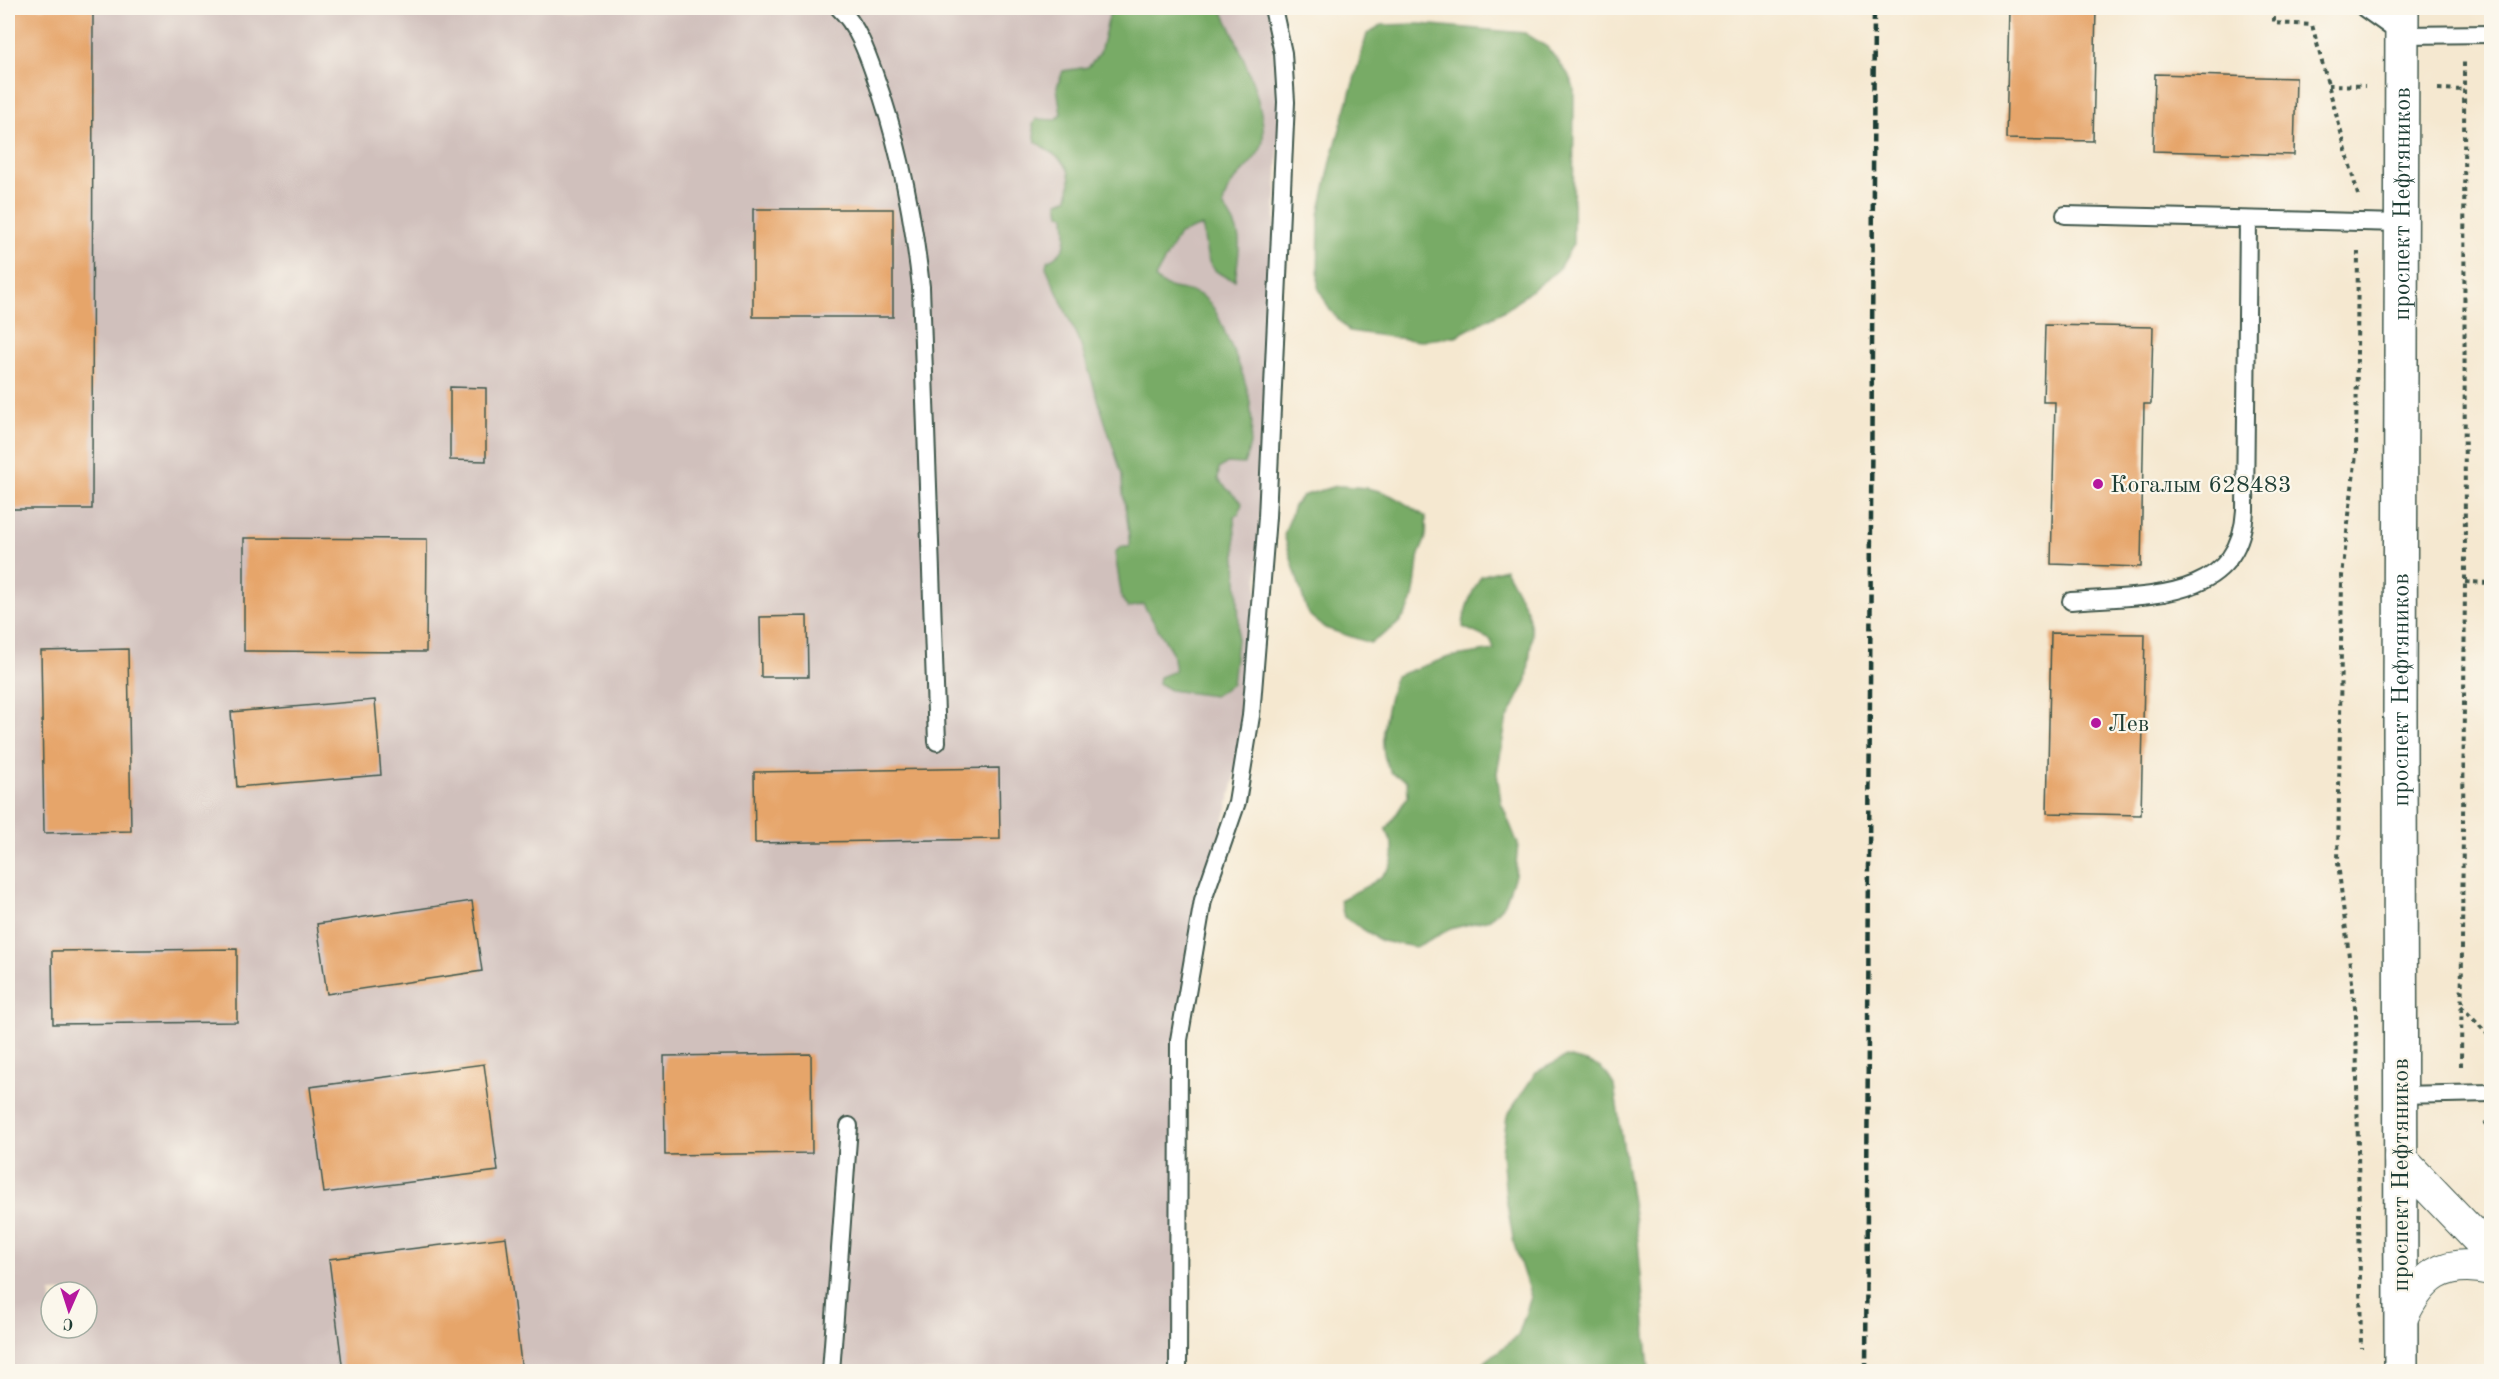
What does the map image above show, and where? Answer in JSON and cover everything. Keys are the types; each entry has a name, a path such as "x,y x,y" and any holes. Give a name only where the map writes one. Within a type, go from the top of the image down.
{"main road":[{"name":"проспект Нефтяников","path":"2401,1371 2402,21"}],"street":[{"path":"2400,1158 2492,1254"},
{"path":"2401,1319 2412,1296 2434,1273 2465,1266 2492,1269"}],"lane":[{"path":"839,8 865,48 883,97 909,192 917,249 921,287 937,742"},
{"path":"1178,1371 1179,1040 1203,900 1237,802 1251,716 1266,518 1286,102 1283,53 1273,8"},
{"path":"2364,8 2402,21 2463,35 2492,34"},
{"path":"2065,215 2401,223"},
{"path":"2071,601 2168,592 2193,587 2219,571 2234,552 2244,528 2245,510 2248,220"},
{"path":"2400,1095 2492,1094"},
{"path":"831,1371 849,1126"}],"path":[{"path":"2274,8 2274,23 2312,25 2358,195 2356,454 2343,553 2338,863 2356,1016 2361,1349"},
{"path":"2463,35 2465,582 2461,1066 2485,1124 2492,1130"},
{"path":"2465,582 2492,583"},
{"path":"2461,1005 2492,1039"}],"shaded area":[{"path":"8,8 1273,8 1283,53 1251,716 1203,900 1179,1040 1178,1371 8,1371"}],"green space":[{"path":"1111,8 1221,8 1251,79 1262,120 1263,137 1260,150 1233,182 1225,196 1223,206 1238,233 1239,249 1235,280 1216,272 1211,266 1202,226 1179,234 1155,278 1165,285 1202,296 1214,309 1240,367 1249,398 1252,431 1244,464 1227,463 1219,469 1218,480 1242,503 1239,514 1234,516 1239,623 1232,684 1214,696 1170,690 1158,683 1159,677 1175,671 1172,652 1143,604 1128,608 1122,599 1115,553 1120,547 1129,547 1129,538 1122,475 1081,346 1046,267 1047,261 1064,248 1065,215 1060,214 1058,202 1068,198 1070,177 1065,164 1036,142 1033,125 1036,119 1056,120 1061,114 1057,87 1063,71 1088,67 1100,53"},
{"path":"1420,24 1525,33 1547,47 1568,74 1574,88 1573,244 1558,270 1507,309 1456,336 1420,341 1349,331 1330,310 1318,287 1319,215 1332,157 1367,34 1381,25"},
{"path":"1336,486 1384,492 1426,517 1426,536 1419,556 1415,589 1409,609 1395,626 1370,643 1325,628 1308,614 1284,535 1294,506 1302,496"},
{"path":"1505,569 1527,610 1532,634 1527,680 1506,722 1497,773 1501,802 1518,844 1515,875 1505,903 1490,919 1450,929 1416,947 1381,941 1344,917 1340,900 1375,881 1390,866 1393,856 1392,844 1386,830 1408,796 1407,781 1391,772 1383,750 1386,712 1395,676 1449,657 1494,650 1491,640 1463,627 1469,600 1481,576"},
{"path":"1566,1057 1588,1062 1600,1068 1614,1086 1638,1241 1649,1371 1473,1371 1518,1336 1531,1297 1514,1244 1506,1198 1502,1152 1507,1116 1536,1072"}],"building":[{"path":"8,8 93,8 92,509 8,509"},
{"path":"2009,8 2096,8 2093,141 2006,139"},
{"path":"2155,74 2296,78 2294,155 2153,151"},
{"path":"753,209 893,209 893,317 753,317"},
{"name":"Когалым 628483","path":"2045,325 2153,327 2151,404 2144,404 2141,567 2051,564 2055,402 2043,402"},
{"path":"450,387 486,388 486,461 450,460"},
{"path":"244,538 427,539 426,652 244,651"},
{"path":"807,616 808,677 761,677 760,617"},
{"name":"Лев","path":"2051,633 2145,634 2141,815 2047,813"},
{"path":"128,649 131,831 44,833 41,651"},
{"path":"375,700 381,775 237,787 231,712"},
{"path":"999,768 1000,839 755,843 754,772"},
{"path":"472,901 482,971 327,994 317,924"},
{"path":"237,949 237,1022 53,1024 52,951"},
{"path":"811,1054 812,1153 665,1155 664,1056"},
{"path":"484,1064 498,1171 324,1193 310,1087"},
{"path":"506,1237 522,1372 343,1372 329,1259"}],"railway":[{"path":"1866,1372 1874,8"}],"place":[{"name":"Когалым 628483","path":"2098,484"},
{"name":"Лев","path":"2096,723"}]}
